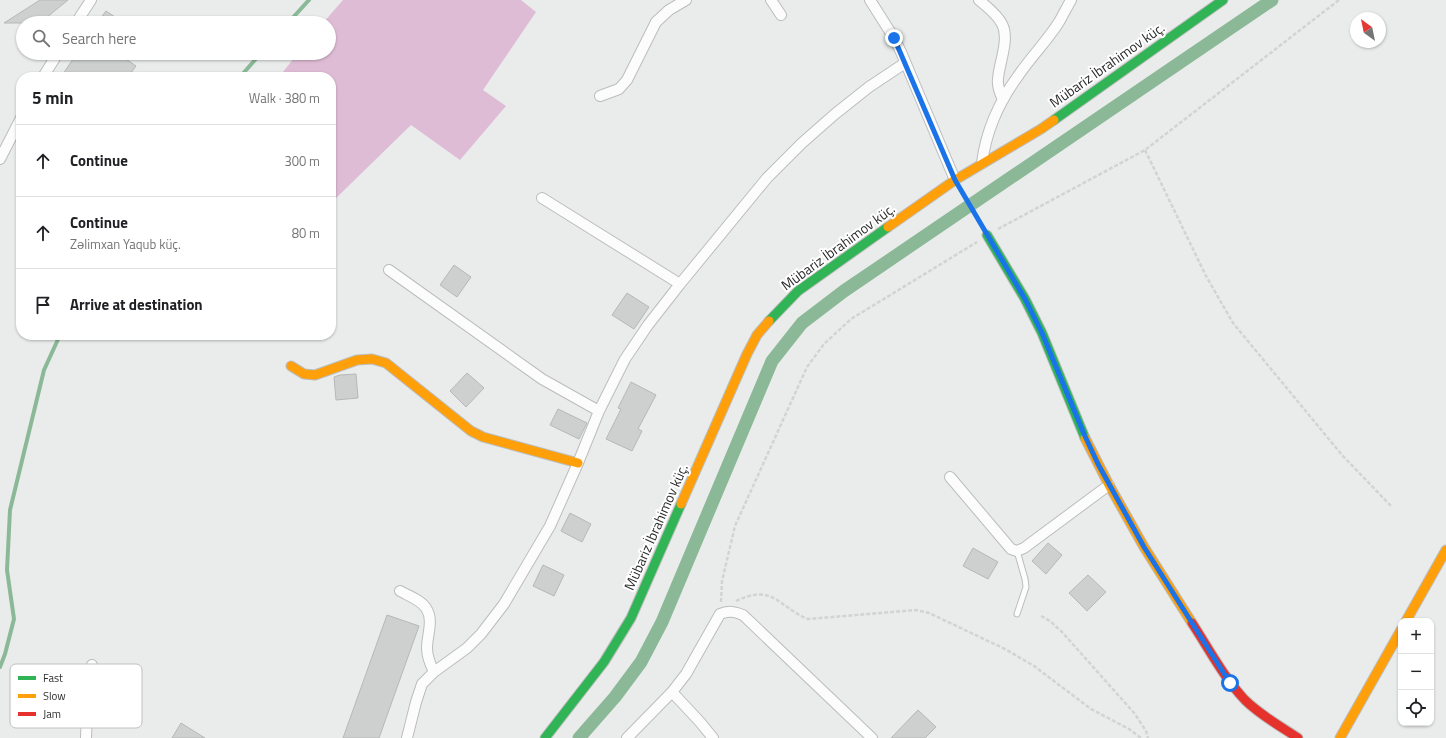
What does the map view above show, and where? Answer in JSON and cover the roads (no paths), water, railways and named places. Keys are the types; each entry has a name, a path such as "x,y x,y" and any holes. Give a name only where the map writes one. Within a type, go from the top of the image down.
{"street":[{"path":"81,16 91,0"},
{"path":"600,96 619,88 627,80 656,22 669,10 686,0"},
{"path":"771,0 781,15"},
{"path":"870,0 894,38 955,180"},
{"path":"979,0 997,17 1003,25 1006,36 998,80 999,91 1003,100"},
{"path":"982,163 984,145 990,127 1003,100 1018,75 1060,21 1071,0"},
{"name":"Mübariz İbrahimov küç.","path":"545,738 604,662 631,618 747,354 757,335 772,316 798,291 850,253 955,180 1040,128 1223,0"},
{"path":"47,72 54,60"},
{"path":"407,738 422,684 434,672 467,648 481,634 504,604 550,526 599,411 625,359 648,325 767,178 802,143 835,114 869,87 905,64"},
{"path":"0,159 16,128"},
{"path":"542,198 680,284"},
{"path":"987,235 1025,299 1042,333 1084,434 1109,485 1144,547 1230,683 1246,701 1263,715 1298,738"},
{"path":"389,270 542,379 599,411"},
{"path":"291,366 304,374 315,375 357,360 372,359 386,363 471,431 483,437 578,463"},
{"path":"950,477 1011,549 1016,551 1024,548 1109,485"},
{"path":"1408,618 1446,550"},
{"path":"400,591 420,602 427,609 430,618 427,648 429,661 434,672"},
{"path":"627,738 672,692 686,674 720,614 735,612 744,615 872,738"},
{"path":"1340,738 1398,635"},
{"path":"672,692 713,738"},
{"path":"86,728 86,738"}],"lane":[{"path":"1016,551 1026,587 1018,614"}],"waterway":[{"path":"294,16 309,0"},
{"path":"579,738 615,697 641,662 662,622 772,361 802,323 844,291 1272,0"},
{"path":"244,72 255,60"},
{"path":"0,667 14,619 7,570 10,510 44,370 58,340"}]}
